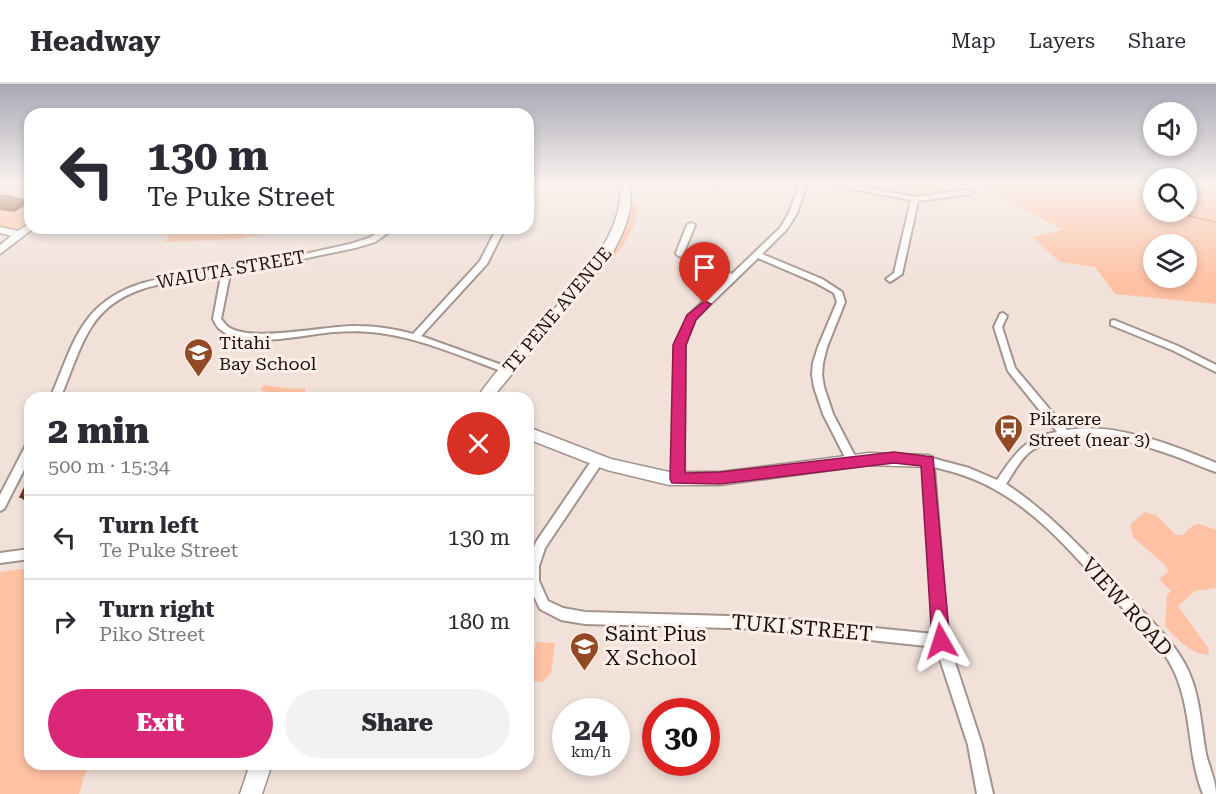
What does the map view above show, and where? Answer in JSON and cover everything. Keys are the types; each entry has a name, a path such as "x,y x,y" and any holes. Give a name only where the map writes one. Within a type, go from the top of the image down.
{"street":[{"name":"TE PENE AVENUE","path":"489,392 615,239 622,216"},
{"path":"678,479 680,345 691,318 758,255 791,216"},
{"path":"890,279 898,274 911,216"},
{"path":"691,225 680,253 733,278"},
{"path":"0,230 18,234"},
{"path":"0,251 24,230"},
{"name":"WAIUTA STREET","path":"58,392 89,324 110,303 140,286 161,279 226,272 362,244 380,234"},
{"path":"416,336 484,262 498,234"},
{"path":"758,255 819,280 838,292 841,302 821,351 817,375 824,402 853,462"},
{"path":"226,272 217,320 221,327 231,333 260,336 351,328 389,330 416,336 507,370"},
{"path":"1004,316 998,327 1011,369 1065,435"},
{"path":"1114,323 1175,348 1216,369"},
{"path":"999,486 1029,447 1047,438 1065,435 1098,434 1131,440 1166,449 1216,468"},
{"path":"534,435 644,475 678,479 720,478 894,458 928,461 941,641 975,745 985,794"},
{"path":"0,506 24,460"},
{"name":"TUKI STREET","path":"534,563 540,546 598,460"},
{"name":"VIEW ROAD","path":"928,461 964,471 999,486 1037,512 1173,656 1188,690 1200,761 1211,794"},
{"path":"0,558 24,555"},
{"name":"TUKI STREET","path":"534,583 544,605 561,614 585,618 765,623 941,641"},
{"path":"251,794 259,770"}],"shaded area":[{"path":"0,216 24,216 24,230 18,234 0,230"},
{"path":"629,216 636,216 623,245 590,282 618,244"},
{"path":"1037,216 1143,216 1143,222 1197,222 1197,216 1216,216 1216,304 1115,294 1095,267 1060,262 1032,237 1063,230"},
{"path":"170,234 264,234 240,239 165,242"},
{"path":"264,385 305,388 305,392 266,392 260,390"},
{"path":"1145,512 1156,515 1176,535 1183,535 1198,524 1216,530 1216,588 1195,591 1178,606 1209,649 1208,655 1189,648 1165,626 1167,595 1171,591 1159,579 1168,572 1166,566 1133,537 1130,525"},
{"path":"24,569 24,770 86,770 79,794 0,794 0,572"},
{"path":"536,642 555,643 551,673 543,682 534,681"}],"waterway":[{"path":"1197,218 1216,222"}],"place":[{"name":"Titahi Bay School","path":"198,378"},
{"name":"Pikarere Street (near 3)","path":"1008,454"},
{"name":"Saint Pius X School","path":"584,672"}],"route":[{"path":"705,304 691,318 680,345 678,479 700,480 894,458 928,461 941,641"}]}
